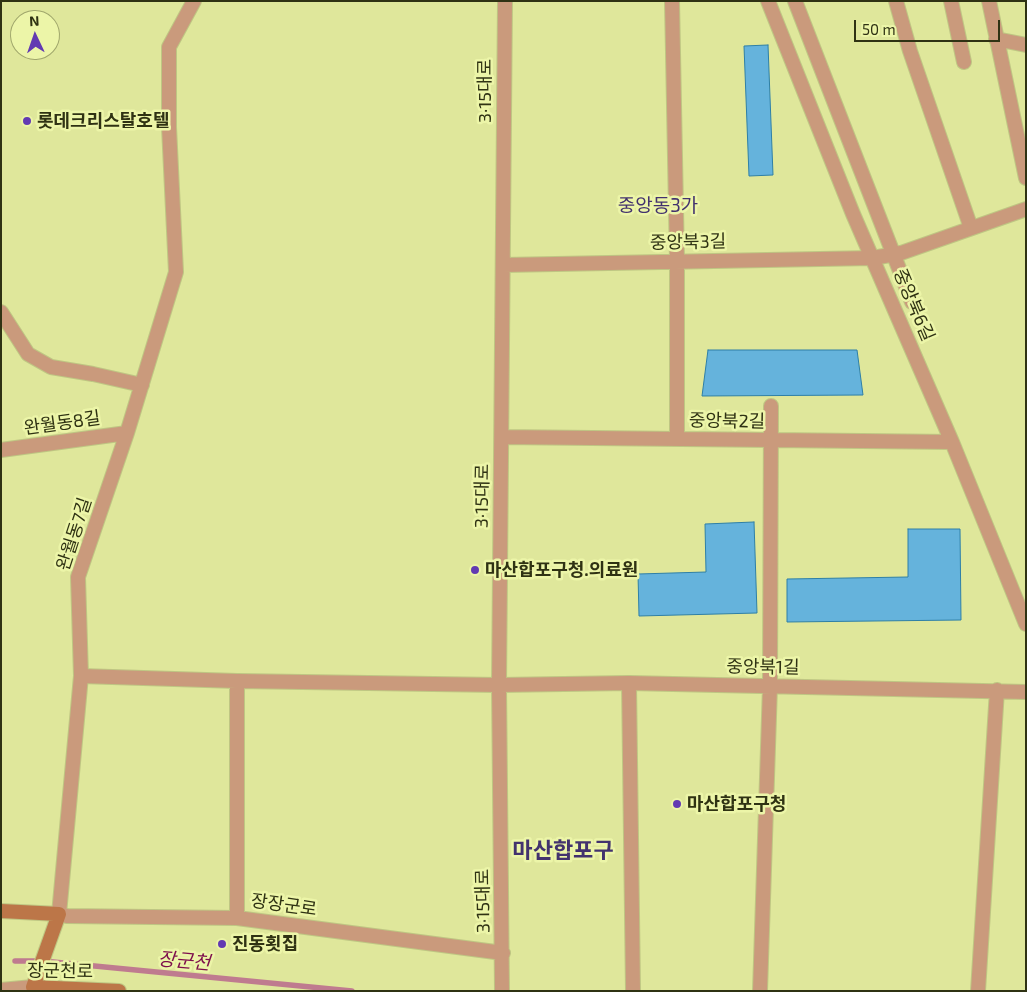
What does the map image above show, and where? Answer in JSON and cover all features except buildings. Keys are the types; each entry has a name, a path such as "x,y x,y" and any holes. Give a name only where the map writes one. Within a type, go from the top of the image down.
{"main road":[{"name":"장장군로","path":"1,911 58,914"},
{"path":"34,982 58,914"},
{"name":"장군천로","path":"34,982 119,991"}],"street":[{"name":"완월동7길","path":"81,676 78,577 127,433 176,272 169,127 169,47 194,1"},
{"name":"3·15대로","path":"502,991 499,685 505,1"},
{"path":"672,1 677,261 677,439"},
{"name":"중앙북6길","path":"768,1 852,214 873,258 952,442 1026,624"},
{"path":"795,1 912,302"},
{"path":"896,1 910,51 971,228"},
{"path":"951,1 964,62"},
{"path":"989,1 1026,178"},
{"path":"996,39 1026,45"},
{"name":"중앙북3길","path":"503,265 873,258 892,254 1026,209"},
{"path":"1,312 28,354 51,367 142,385"},
{"path":"760,991 770,686 771,406"},
{"name":"완월동8길","path":"1,450 127,433"},
{"name":"중앙북2길","path":"502,437 952,442"},
{"path":"58,914 81,676 237,681 499,685"},
{"path":"237,681 237,918"},
{"path":"629,683 632,991"},
{"name":"중앙북1길","path":"499,685 629,683 1026,692"},
{"path":"978,991 997,690"},
{"name":"장장군로","path":"58,914 67,916 237,918 503,953"},
{"name":"장군천로","path":"1,990 34,982"}],"waterway":[{"name":"장군천","path":"15,961 43,961 352,991"}],"place":[{"name":"롯데크리스탈호텔","path":"27,121"},
{"name":"마산합포구청.의료원","path":"475,570"},
{"name":"마산합포구청","path":"677,804"},
{"name":"진동횟집","path":"222,944"}],"district":[{"name":"중앙동3가","path":"658,206"},
{"name":"마산합포구","path":"563,851"}]}
